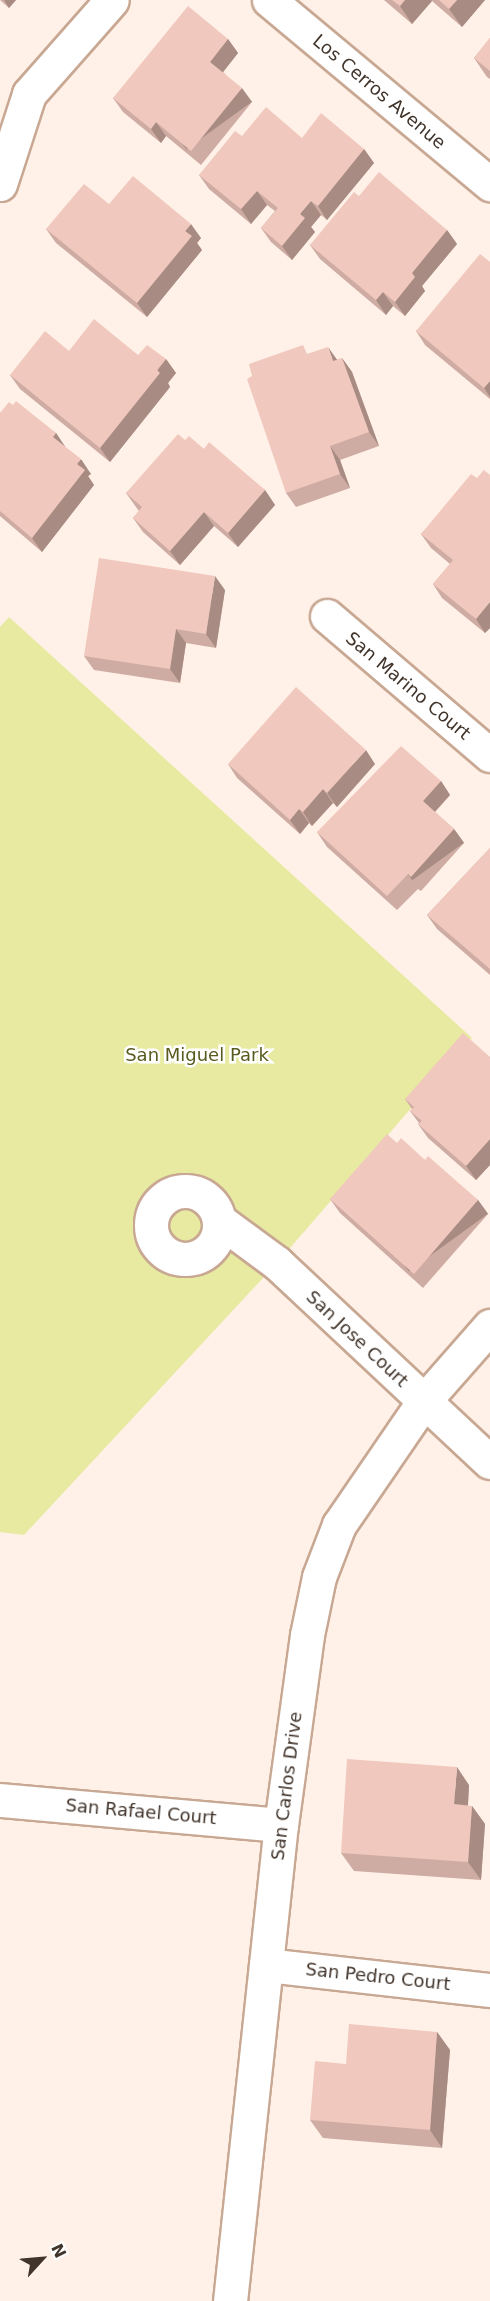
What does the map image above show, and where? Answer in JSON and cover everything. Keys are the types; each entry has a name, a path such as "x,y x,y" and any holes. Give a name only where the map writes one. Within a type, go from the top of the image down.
{"street":[{"path":"0,184 29,94 112,0"},
{"name":"Los Cerros Avenue","path":"269,0 490,184"},
{"name":"San Marino Court","path":"327,616 490,755"},
{"name":"San Jose Court","path":"220,1221 277,1263 490,1462"},
{"name":"San Carlos Drive","path":"230,2301 282,1825 307,1635 319,1577 339,1524 424,1401 490,1326"},
{"name":"San Rafael Court","path":"0,1800 282,1825"},
{"name":"San Pedro Court","path":"266,1965 490,1990"}],"green space":[{"name":"San Miguel Park","path":"9,617 472,1038 277,1263 24,1535 0,1532 0,627"}],"building":[{"path":"392,0 405,0 400,6"},
{"path":"439,0 457,0 449,9"},
{"path":"188,6 228,39 210,62 242,88 191,151 156,122 151,129 113,98"},
{"path":"490,38 490,71 474,58"},
{"path":"266,107 302,138 321,113 364,149 318,206 311,201 300,214 305,218 282,246 261,228 278,208 257,191 241,209 199,175 235,131 242,136"},
{"path":"379,172 447,230 412,273 415,277 395,302 383,292 376,300 310,245 354,192 359,196"},
{"path":"133,176 191,224 185,231 192,236 137,303 46,229 84,184 109,204"},
{"path":"480,254 490,262 490,381 484,388 416,331"},
{"path":"94,319 138,355 147,345 166,359 157,370 160,373 100,448 10,375 45,331 69,351"},
{"path":"303,345 307,354 328,347 333,361 342,358 369,432 330,446 340,474 286,493 247,379 252,376 249,364"},
{"path":"16,401 56,433 53,437 81,459 77,464 85,470 32,538 0,511 0,413 9,402 13,405"},
{"path":"178,434 185,440 189,436 204,449 209,442 265,490 228,533 204,512 170,551 133,518 142,507 126,493"},
{"path":"484,470 490,475 490,602 476,619 433,584 453,560 421,534 471,474 477,478"},
{"path":"99,558 215,576 206,634 176,629 170,669 84,656"},
{"path":"296,687 366,750 327,793 323,789 303,812 299,809 290,820 228,764"},
{"path":"401,746 441,781 423,801 454,829 411,877 408,874 387,896 317,832"},
{"path":"490,848 490,969 427,915"},
{"path":"463,1033 490,1057 490,1139 466,1166 418,1124 422,1121 410,1111 414,1107 405,1099"},
{"path":"387,1134 397,1143 401,1138 425,1160 428,1156 478,1200 414,1274 330,1199"},
{"path":"347,1759 457,1767 454,1804 472,1806 468,1862 341,1853"},
{"path":"349,2024 437,2032 430,2130 310,2120 315,2061 346,2064"}]}
